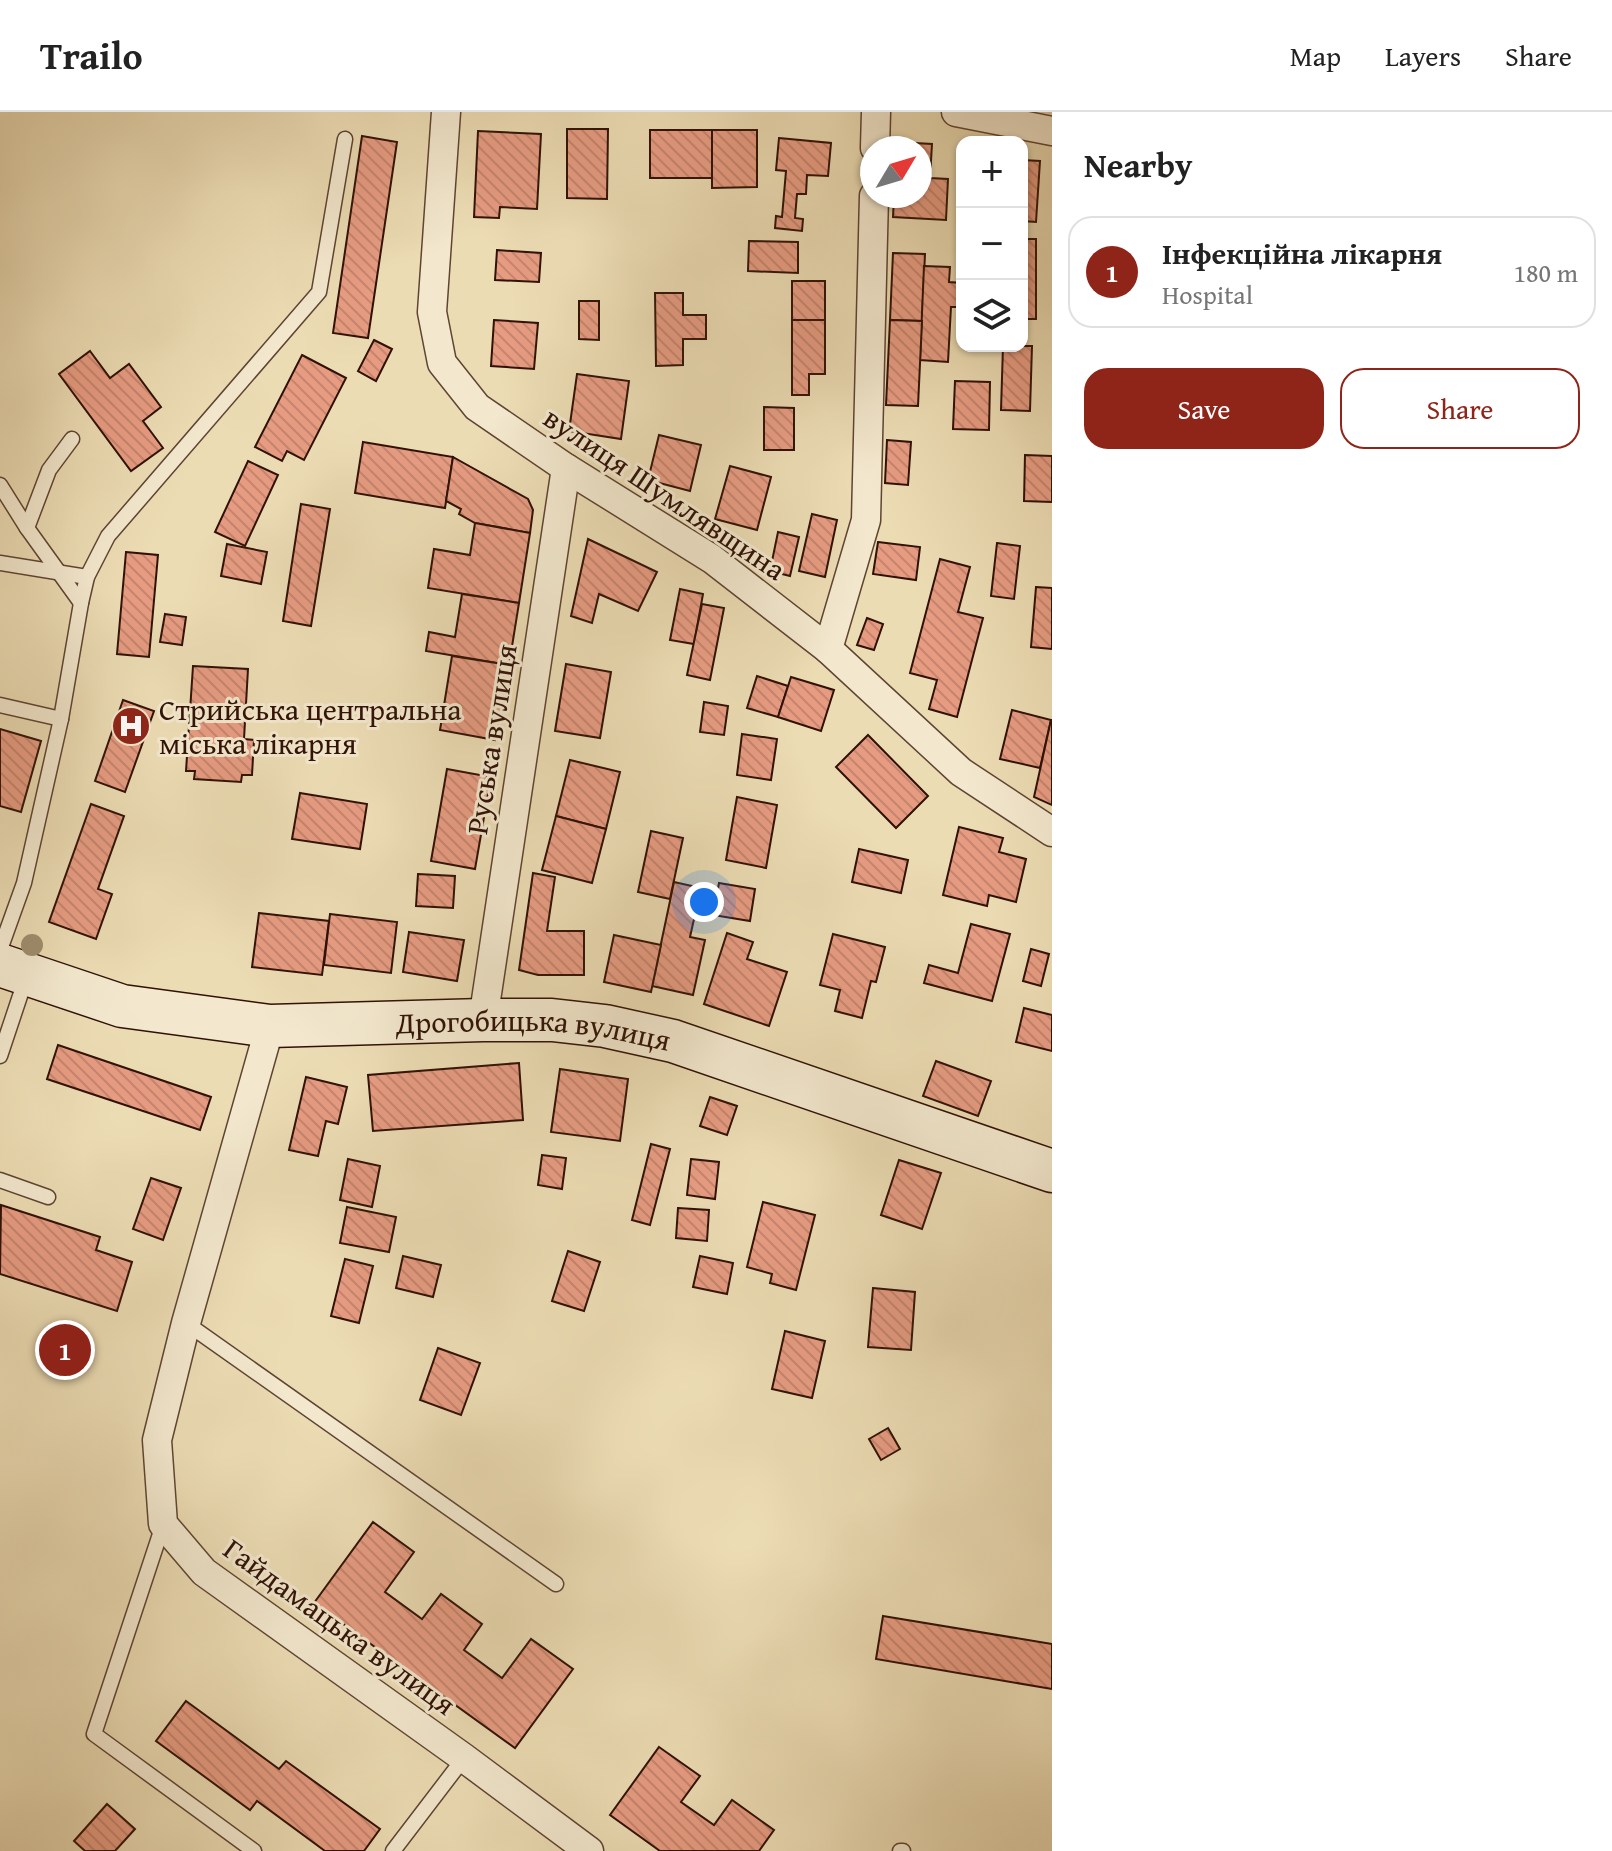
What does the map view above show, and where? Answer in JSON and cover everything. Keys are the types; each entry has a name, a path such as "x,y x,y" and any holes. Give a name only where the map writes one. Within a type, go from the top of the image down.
{"main road":[{"name":"Дрогобицька вулиця","path":"9,963 122,1006 270,1026 483,1020 605,1026 673,1041 1052,1171"}],"street":[{"name":"вулиця Шумлявщина","path":"446,112 432,312 442,363 477,407 566,468 712,559 828,649 961,772 1052,832"},
{"path":"875,136 876,112"},
{"path":"956,112 1052,131"},
{"path":"828,649 866,520 874,208"},
{"name":"Руська вулиця","path":"483,1020 566,468"},
{"path":"163,1524 157,1440 186,1323 270,1026"},
{"name":"Гайдамацька вулиця","path":"163,1524 204,1572 589,1851"}],"lane":[{"path":"0,1056 9,963 61,719 87,577 108,536 319,292 345,139"},
{"path":"27,528 49,470 72,439"},
{"path":"0,485 81,603"},
{"path":"0,563 87,577"},
{"path":"0,705 61,719"},
{"path":"0,1180 48,1197"},
{"path":"186,1323 556,1584"},
{"path":"163,1524 94,1734 254,1851"},
{"path":"393,1851 464,1758"}],"building":[{"path":"567,129 608,129 607,199 567,198"},
{"path":"650,130 712,130 712,178 650,178"},
{"path":"712,130 757,130 757,187 712,188"},
{"path":"478,131 541,134 537,209 500,207 499,218 474,217"},
{"path":"362,136 397,142 368,338 333,333"},
{"path":"779,138 831,143 828,176 807,175 806,194 797,194 795,218 803,219 802,231 775,228 776,216 782,217 786,171 776,170"},
{"path":"1028,160 1040,161 1036,222 1028,221"},
{"path":"932,178 948,179 946,220 893,217 893,208 932,208"},
{"path":"1028,239 1036,239 1036,319 1028,319"},
{"path":"749,241 798,242 798,273 748,271"},
{"path":"497,250 541,253 539,282 495,280"},
{"path":"893,253 925,254 922,321 890,320"},
{"path":"924,266 950,267 949,282 956,283 956,307 951,307 948,362 920,360"},
{"path":"792,281 825,281 825,320 792,320"},
{"path":"655,293 683,293 683,315 706,315 706,339 683,339 683,365 656,366"},
{"path":"579,301 599,301 599,340 579,339"},
{"path":"494,320 538,323 534,369 491,366"},
{"path":"792,320 825,320 825,374 809,374 809,395 792,395"},
{"path":"890,320 922,321 918,406 886,405"},
{"path":"374,340 392,349 376,381 358,371"},
{"path":"1028,346 1032,346 1030,411 1001,410 1003,352 1028,352"},
{"path":"90,351 110,378 129,364 161,407 143,421 163,448 131,471 59,374"},
{"path":"302,355 346,378 304,460 287,451 282,461 255,447"},
{"path":"577,374 629,381 621,439 569,431"},
{"path":"955,381 990,382 989,430 953,429"},
{"path":"764,407 794,408 794,450 764,450"},
{"path":"659,435 701,445 690,491 648,480"},
{"path":"887,440 911,442 908,485 885,483"},
{"path":"363,442 453,457 445,508 355,493"},
{"path":"1025,455 1052,456 1052,502 1024,501"},
{"path":"453,457 528,499 533,510 530,533 475,523 459,514 461,509 446,501"},
{"path":"248,461 278,475 245,546 215,532"},
{"path":"730,466 771,477 757,530 715,519"},
{"path":"301,504 330,509 311,626 283,621"},
{"path":"812,514 837,520 825,577 799,571"},
{"path":"475,523 530,533 519,603 428,588 434,549 470,555"},
{"path":"778,532 799,537 790,576 770,571"},
{"path":"588,539 657,572 638,611 599,594 592,623 571,616"},
{"path":"878,542 920,547 916,580 873,574"},
{"path":"997,543 1020,546 1014,599 991,596"},
{"path":"227,544 267,552 261,584 221,576"},
{"path":"126,552 158,555 149,657 117,654"},
{"path":"940,559 970,567 958,612 983,618 957,717 929,709 937,680 910,673"},
{"path":"1036,587 1052,588 1052,649 1031,647"},
{"path":"680,589 703,594 694,644 670,640"},
{"path":"462,594 519,603 509,665 426,651 429,632 455,637"},
{"path":"702,604 724,608 710,680 687,675"},
{"path":"165,614 186,617 182,645 160,642"},
{"path":"867,618 883,624 874,650 857,645"},
{"path":"452,656 509,665 495,740 440,730"},
{"path":"566,664 611,672 600,738 555,731"},
{"path":"193,666 248,669 244,739 254,740 252,775 242,775 241,782 194,779 195,771 186,771"},
{"path":"757,676 788,686 778,717 747,708"},
{"path":"791,677 834,690 821,731 778,717"},
{"path":"123,700 154,711 125,792 95,781"},
{"path":"704,702 728,706 724,735 700,732"},
{"path":"1012,710 1051,720 1040,768 1000,759"},
{"path":"1052,720 1052,805 1034,797"},
{"path":"0,729 41,741 21,812 0,806"},
{"path":"742,734 777,739 771,780 737,775"},
{"path":"868,735 928,796 896,828 836,767"},
{"path":"570,760 620,772 606,829 556,816"},
{"path":"447,769 491,777 475,869 431,861"},
{"path":"300,793 367,804 360,849 292,839"},
{"path":"737,797 777,805 766,868 726,860"},
{"path":"91,804 124,816 98,889 112,894 96,939 49,922"},
{"path":"556,816 606,829 592,883 542,870"},
{"path":"959,827 1003,838 999,852 1026,859 1016,902 989,895 987,906 943,895"},
{"path":"651,831 683,838 670,899 638,892"},
{"path":"859,849 908,860 901,893 852,882"},
{"path":"533,873 555,877 547,931 584,931 584,975 538,975 519,970"},
{"path":"418,874 455,876 453,908 416,906"},
{"path":"674,882 701,888 690,937 705,940 693,995 652,986"},
{"path":"719,883 755,889 750,921 713,915"},
{"path":"259,913 329,921 322,975 252,967"},
{"path":"330,914 397,922 391,973 324,965"},
{"path":"971,924 1010,934 992,1001 924,983 929,965 958,973"},
{"path":"409,932 464,940 457,981 403,972"},
{"path":"727,933 753,942 747,959 787,972 769,1026 704,1004"},
{"path":"833,934 885,947 876,982 871,981 862,1018 835,1011 840,990 820,985"},
{"path":"614,935 661,945 651,992 604,982"},
{"path":"1031,949 1049,954 1041,986 1023,981"},
{"path":"1024,1008 1052,1015 1052,1051 1016,1042"},
{"path":"58,1045 211,1097 200,1130 47,1079"},
{"path":"936,1061 991,1081 978,1116 923,1096"},
{"path":"519,1063 523,1120 373,1131 368,1075"},
{"path":"560,1069 628,1079 620,1141 551,1132"},
{"path":"306,1077 347,1087 338,1124 326,1121 318,1156 289,1150"},
{"path":"710,1097 737,1106 727,1135 700,1126"},
{"path":"651,1144 670,1149 650,1225 632,1220"},
{"path":"542,1155 566,1158 562,1189 538,1185"},
{"path":"348,1159 380,1166 372,1207 340,1200"},
{"path":"691,1159 719,1162 715,1199 687,1195"},
{"path":"899,1160 941,1173 922,1229 881,1215"},
{"path":"151,1178 181,1188 163,1240 133,1229"},
{"path":"763,1202 815,1215 796,1290 770,1283 772,1274 747,1267"},
{"path":"1,1205 100,1237 96,1250 132,1262 117,1311 0,1274"},
{"path":"347,1207 396,1217 389,1252 340,1243"},
{"path":"678,1208 709,1210 707,1241 676,1238"},
{"path":"568,1251 600,1262 584,1311 552,1301"},
{"path":"403,1256 441,1265 433,1297 396,1288"},
{"path":"700,1256 733,1263 727,1294 693,1287"},
{"path":"345,1259 373,1266 359,1323 331,1316"},
{"path":"873,1288 915,1292 911,1350 868,1347"},
{"path":"785,1331 825,1341 812,1398 772,1389"},
{"path":"438,1348 480,1363 461,1415 420,1400"},
{"path":"888,1428 900,1449 881,1460 869,1439"},
{"path":"373,1522 414,1552 385,1592 422,1619 441,1594 482,1624 464,1650 502,1678 531,1639 573,1669 515,1748 314,1603"},
{"path":"883,1616 1052,1644 1052,1689 876,1659"},
{"path":"186,1701 279,1769 286,1761 380,1829 364,1851 325,1851 257,1801 250,1810 156,1741"},
{"path":"659,1747 700,1776 681,1802 714,1825 732,1800 774,1830 759,1851 660,1851 610,1815"},
{"path":"107,1804 135,1829 115,1851 85,1851 74,1841"}],"place":[{"name":"Стрийська центральна міська лікарня","path":"131,726"},
{"name":"Інфекційна лікарня","path":"65,1350"}]}
